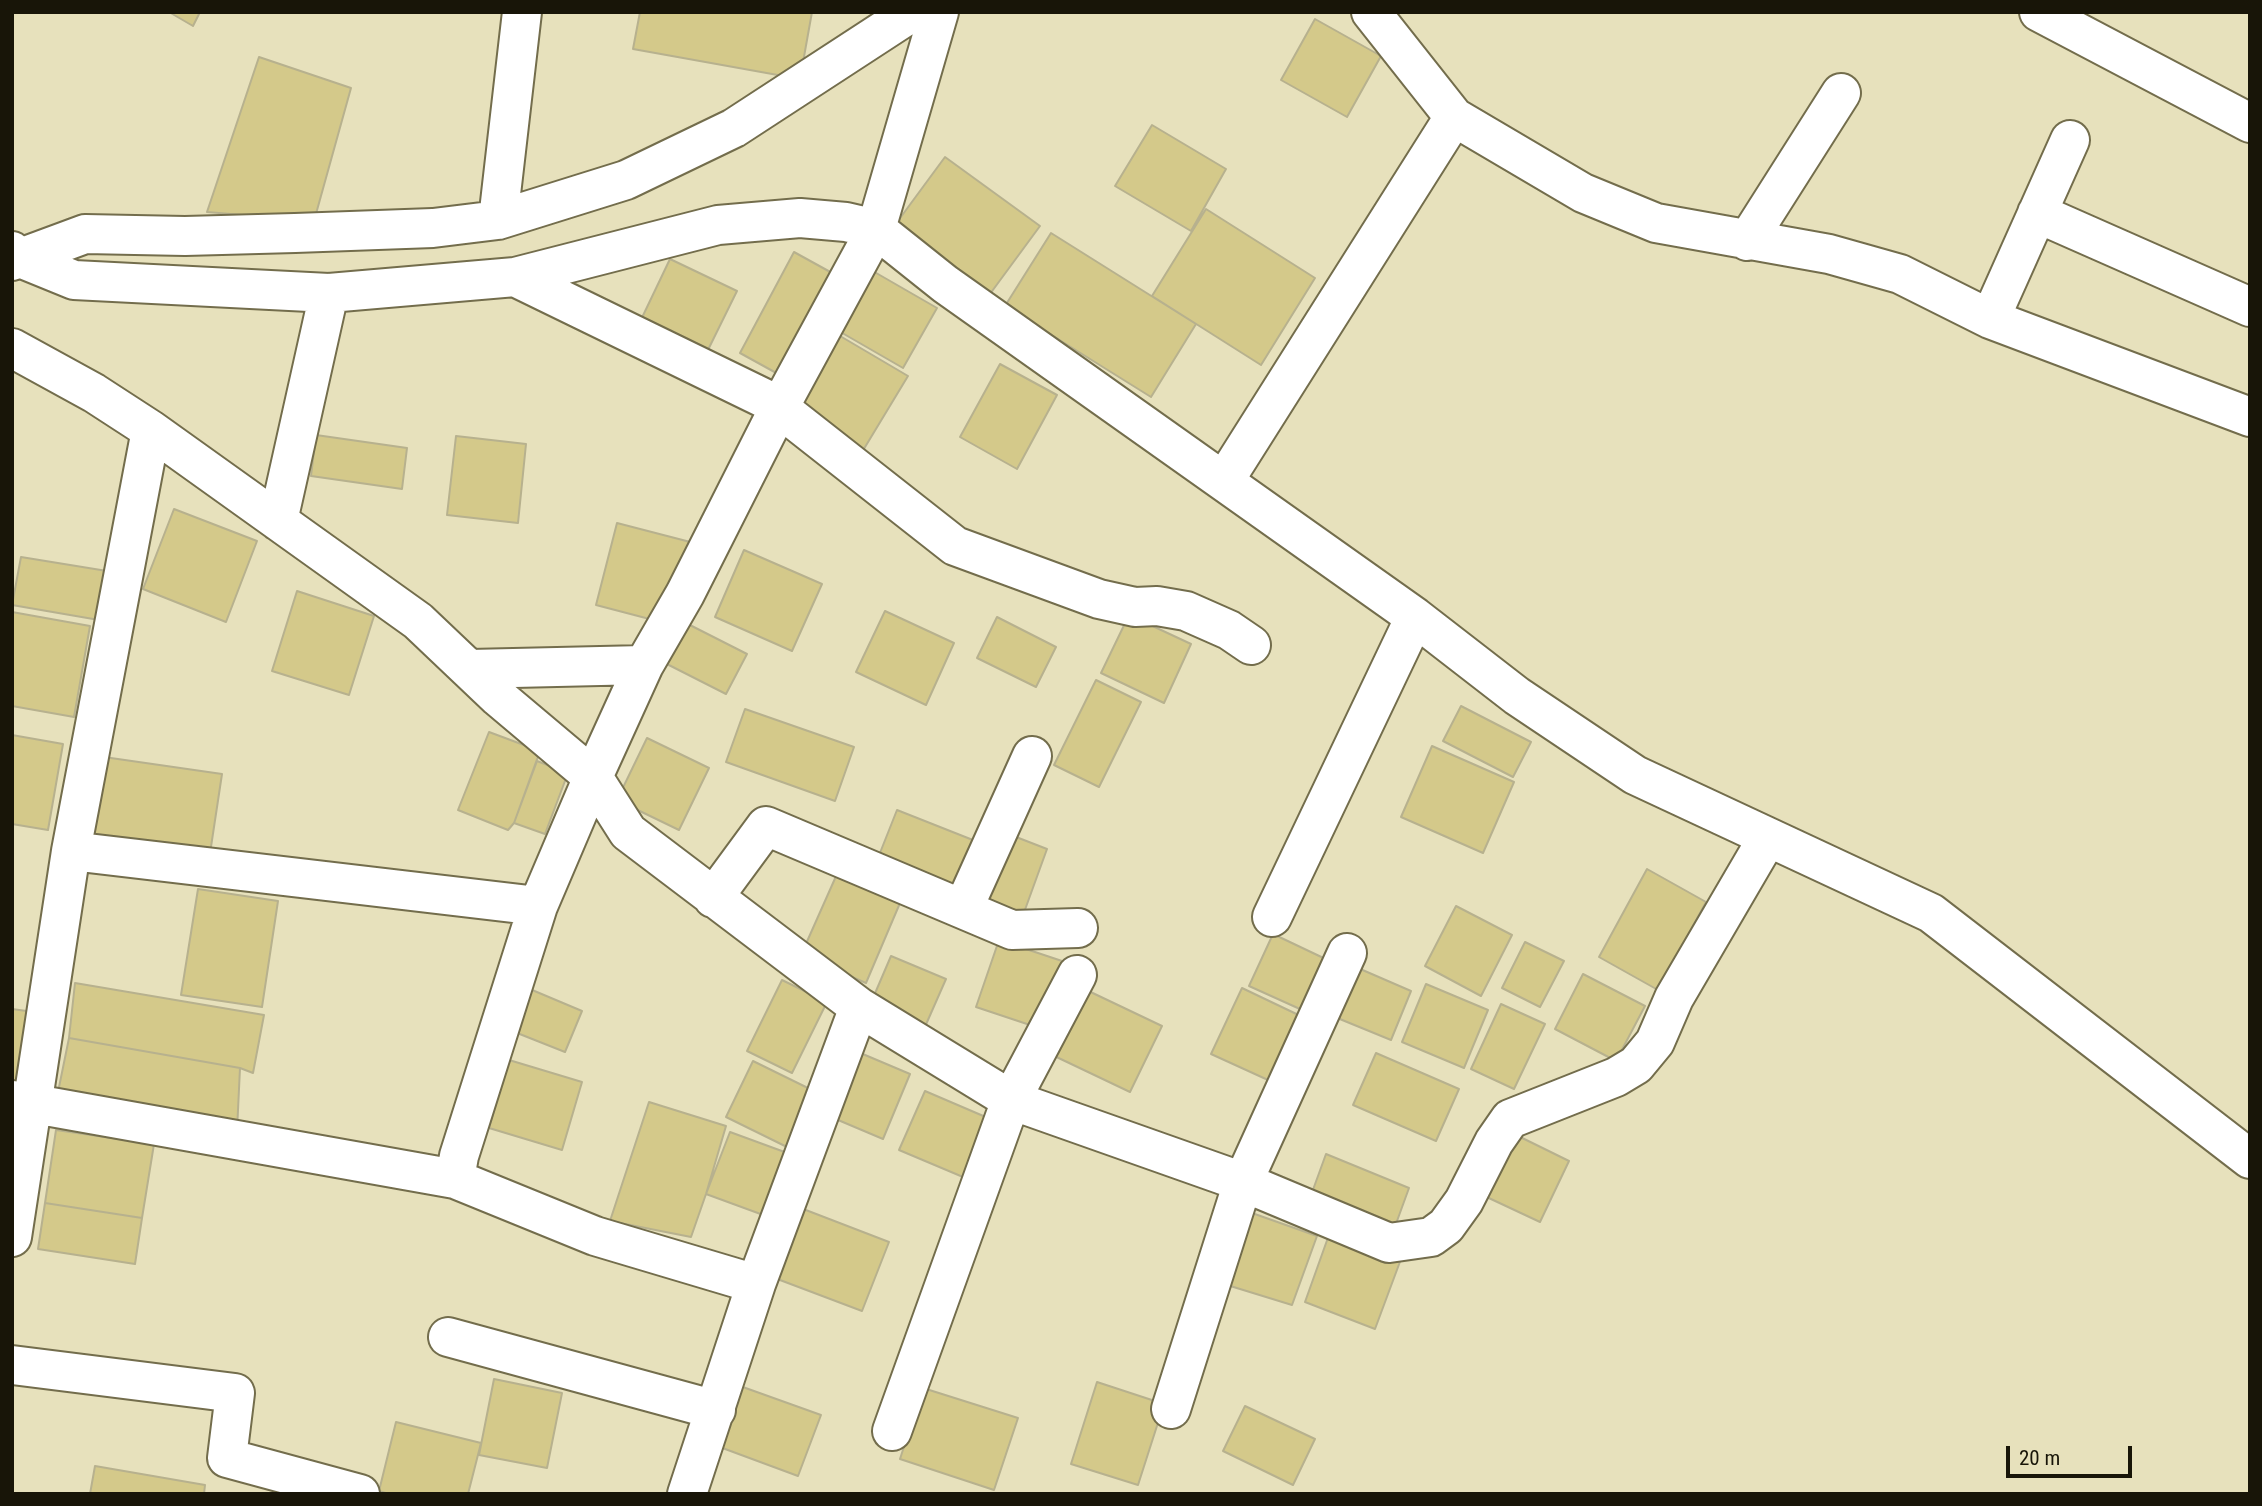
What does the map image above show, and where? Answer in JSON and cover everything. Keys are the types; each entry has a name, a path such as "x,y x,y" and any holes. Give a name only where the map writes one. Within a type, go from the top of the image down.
{"street":[{"path":"498,220 522,12"},
{"path":"15,257 85,234 185,236 337,232 433,228 498,220 626,180 734,128 912,12"},
{"path":"455,1180 459,1156 469,1132 538,906 644,665 685,594 780,406 876,229 939,12"},
{"path":"1371,12 1454,117 1583,193 1656,223 1829,254 1900,274 1990,319 2250,417"},
{"path":"2039,12 2250,123"},
{"path":"1747,241 1840,93"},
{"path":"1224,481 1454,117"},
{"path":"1990,319 2070,140"},
{"path":"2038,213 2250,307"},
{"path":"15,257 74,280 329,293 515,277 718,225 800,218 846,222 876,229 945,284 1415,617 1517,696 1635,775 1931,913 2250,1159"},
{"path":"515,277 780,406 955,546 1099,599 1135,607 1157,606 1186,611 1229,630 1251,645"},
{"path":"278,521 329,293"},
{"path":"12,348 94,393 150,430 418,621 498,697 593,777 628,832 859,1007 1011,1100 1243,1182 1389,1243 1431,1237 1446,1226 1464,1202 1494,1142 1510,1119 1616,1077 1636,1065 1655,1042 1674,998 1768,837"},
{"path":"12,1237 22,1102 150,430"},
{"path":"1272,918 1415,617"},
{"path":"470,669 644,665"},
{"path":"962,909 1032,755"},
{"path":"713,898 766,826 1012,930 1078,928"},
{"path":"71,851 538,906"},
{"path":"1171,1409 1243,1182 1347,953"},
{"path":"892,1431 1011,1100 1077,975"},
{"path":"687,1494 756,1284 859,1007"},
{"path":"22,1102 455,1180 595,1236 756,1284"},
{"path":"448,1337 716,1410"},
{"path":"12,1366 235,1393 227,1458 360,1494"}],"building":[{"path":"169,12 200,12 193,26"},
{"path":"640,12 812,12 800,79 633,49"},
{"path":"1315,19 1381,56 1347,117 1281,80"},
{"path":"259,57 351,88 314,221 207,212"},
{"path":"1152,125 1226,169 1191,231 1115,186"},
{"path":"945,157 1040,226 987,298 892,229"},
{"path":"1206,209 1315,278 1261,365 1152,296"},
{"path":"1051,233 1196,324 1151,397 1005,306"},
{"path":"794,252 843,279 789,380 740,353"},
{"path":"670,259 737,291 704,358 638,326"},
{"path":"871,270 937,308 903,368 837,330"},
{"path":"835,333 908,376 859,457 787,414"},
{"path":"1000,364 1057,395 1017,469 960,437"},
{"path":"316,435 407,448 402,489 311,476"},
{"path":"456,436 526,444 518,523 447,515"},
{"path":"174,509 257,541 226,622 143,589"},
{"path":"617,523 698,544 661,622 596,605"},
{"path":"744,550 822,584 792,651 715,617"},
{"path":"21,557 107,571 99,620 12,605"},
{"path":"297,591 374,616 349,695 272,671"},
{"path":"885,611 954,643 926,705 856,672"},
{"path":"12,612 90,626 74,717 12,706"},
{"path":"1129,615 1191,644 1164,703 1101,673"},
{"path":"997,617 1056,647 1036,687 977,658"},
{"path":"680,620 747,654 726,694 659,660"},
{"path":"1096,680 1141,702 1099,787 1054,765"},
{"path":"1461,706 1531,742 1513,777 1443,741"},
{"path":"745,709 854,747 835,801 726,762"},
{"path":"489,732 540,751 514,823 508,830 458,810"},
{"path":"12,735 63,744 48,830 12,824"},
{"path":"647,738 709,768 679,830 617,800"},
{"path":"1432,746 1514,782 1483,853 1401,817"},
{"path":"104,757 222,774 209,860 91,843"},
{"path":"537,761 568,773 545,834 514,823"},
{"path":"897,810 983,844 960,902 874,868"},
{"path":"1011,835 1047,849 1022,918 985,904"},
{"path":"1647,869 1706,902 1658,990 1599,957"},
{"path":"837,874 900,903 866,983 801,955"},
{"path":"198,889 278,901 262,1007 181,995"},
{"path":"1456,906 1512,935 1481,996 1425,966"},
{"path":"1273,934 1334,963 1311,1014 1249,986"},
{"path":"999,940 1068,963 1045,1030 976,1007"},
{"path":"1525,942 1564,961 1540,1007 1502,988"},
{"path":"891,956 946,979 924,1029 870,1005"},
{"path":"1351,965 1411,991 1391,1040 1330,1015"},
{"path":"1583,974 1645,1006 1616,1061 1555,1029"},
{"path":"782,980 827,1002 792,1073 747,1051"},
{"path":"75,983 264,1015 253,1073 240,1068 69,1038"},
{"path":"1426,984 1488,1010 1464,1068 1402,1042"},
{"path":"1078,986 1162,1026 1130,1092 1046,1052"},
{"path":"525,987 582,1011 565,1052 507,1029"},
{"path":"1242,988 1309,1020 1279,1085 1211,1054"},
{"path":"1501,1004 1545,1024 1514,1089 1471,1069"},
{"path":"12,1009 34,1012 21,1089 12,1088"},
{"path":"69,1038 240,1068 237,1131 57,1097"},
{"path":"858,1052 910,1074 883,1139 831,1117"},
{"path":"1376,1053 1459,1089 1436,1141 1353,1105"},
{"path":"509,1060 582,1082 562,1150 489,1128"},
{"path":"753,1061 814,1091 787,1147 726,1117"},
{"path":"925,1091 988,1118 963,1177 899,1150"},
{"path":"649,1102 726,1126 691,1237 610,1221"},
{"path":"56,1130 154,1144 142,1218 45,1203"},
{"path":"1506,1130 1569,1161 1540,1222 1476,1192"},
{"path":"730,1132 790,1154 766,1216 706,1194"},
{"path":"1326,1154 1409,1188 1389,1243 1310,1198"},
{"path":"45,1203 142,1218 135,1264 38,1249"},
{"path":"798,1207 889,1242 862,1311 772,1277"},
{"path":"1252,1213 1317,1236 1292,1305 1227,1285"},
{"path":"1330,1232 1401,1259 1375,1329 1305,1302"},
{"path":"494,1379 562,1393 547,1468 479,1455"},
{"path":"1097,1382 1164,1404 1138,1485 1071,1464"},
{"path":"740,1386 821,1415 798,1476 717,1446"},
{"path":"923,1388 1018,1418 994,1490 900,1459"},
{"path":"1245,1406 1315,1439 1293,1485 1223,1451"},
{"path":"396,1422 481,1443 468,1494 389,1494 379,1491"},
{"path":"95,1466 205,1485 204,1494 90,1494"}]}
